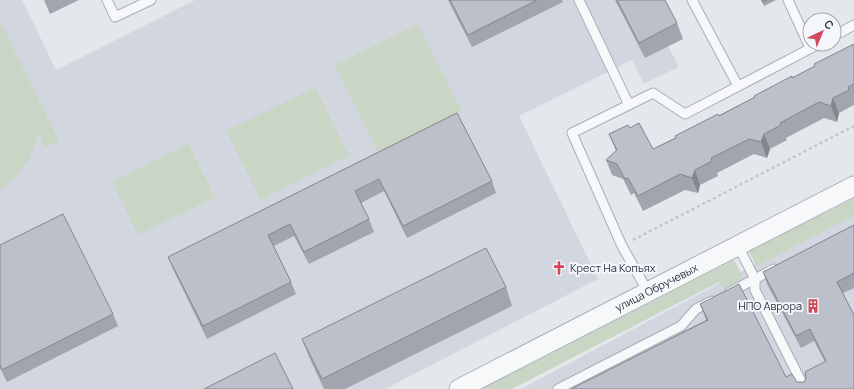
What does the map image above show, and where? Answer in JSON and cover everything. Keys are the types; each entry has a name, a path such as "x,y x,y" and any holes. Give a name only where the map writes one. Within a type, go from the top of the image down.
{"street":[{"name":"улица Обручевых","path":"459,389 854,186"}],"lane":[{"path":"107,0 115,17 151,0"},
{"path":"579,0 630,104"},
{"path":"692,0 738,86"},
{"path":"788,0 802,25"},
{"path":"842,32 854,25"},
{"path":"648,292 622,246 572,133 653,93 685,114 803,52"},
{"path":"738,246 755,279 755,290 805,389"},
{"path":"558,389 681,326 696,309 783,265"}],"path":[{"path":"622,246 854,126"}],"shaded area":[{"path":"0,0 22,0 56,70 195,0 663,0 683,39 668,46 679,67 644,84 632,60 519,116 598,279 385,389 0,389"},
{"path":"854,214 854,389 521,389 733,276"}],"green space":[{"path":"0,21 59,141 45,147 38,132 33,149 25,165 14,178 0,189"},
{"path":"418,24 462,111 379,153 335,65"},
{"path":"315,87 349,156 261,200 226,131"},
{"path":"188,144 215,197 138,235 112,182"},
{"path":"854,198 854,216 756,266 749,251"},
{"path":"734,260 744,279 723,289 719,282 512,389 481,389"}],"building":[{"path":"450,0 537,0 468,35"},
{"path":"617,0 665,0 677,23 639,43"},
{"path":"854,44 854,84 848,87 849,90 833,98 831,106 819,102 780,123 781,125 764,134 761,142 749,139 711,158 712,161 695,170 692,178 680,174 638,196 628,178 625,179 617,164 606,160 617,150 609,134 628,125 630,128 639,123 653,149 676,138 675,136 718,114 719,116 792,76 792,78 815,66 814,64 838,52 842,52 842,50"},
{"path":"457,113 492,181 403,226 379,179 355,191 369,219 304,252 290,224 268,235 291,282 203,326 168,257"},
{"path":"63,214 113,314 2,370 0,365 0,245"},
{"path":"854,225 854,273 837,282 854,315 854,389 571,389 708,320 700,304 739,284 786,377 792,374 797,382 804,382 806,378 805,372 826,361 810,329 796,336 763,272"},
{"path":"486,248 506,287 322,379 302,339"},
{"path":"275,353 293,389 204,389"}],"place":[{"name":"Крест На Копьях","path":"559,268"},
{"name":"НПО Аврора","path":"813,306"}]}
